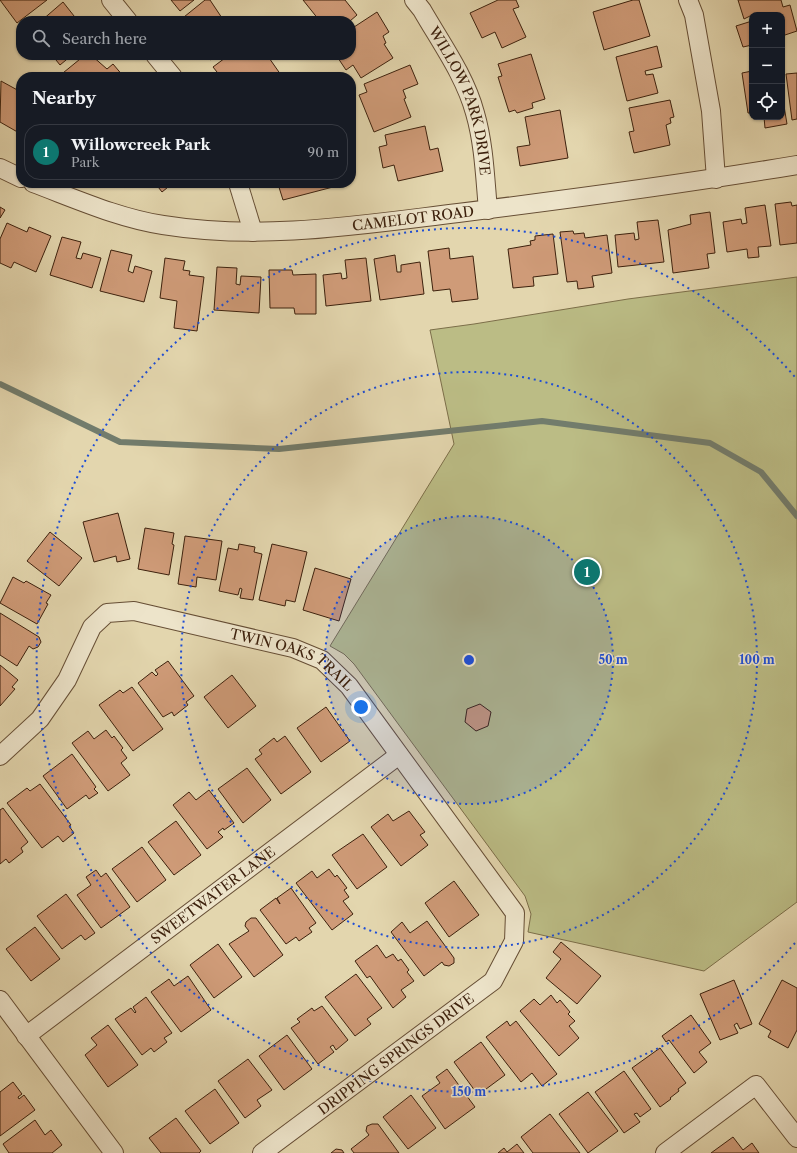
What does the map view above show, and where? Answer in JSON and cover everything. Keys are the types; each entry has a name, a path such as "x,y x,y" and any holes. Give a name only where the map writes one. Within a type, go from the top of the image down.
{"street":[{"path":"111,0 124,16"},
{"name":"WILLOW PARK DRIVE","path":"414,0 422,10 463,82 475,112 481,138 488,210"},
{"path":"688,0 694,15 711,111 716,179"},
{"path":"159,60 169,72"},
{"name":"CAMELOT ROAD","path":"46,188 114,213 161,225 201,230 253,232 314,231 488,210 716,179 797,165"},
{"path":"0,168 16,176"},
{"path":"240,188 253,232"},
{"name":"TWIN OAKS TRAIL","path":"0,756 40,719 67,680 92,627 107,613 134,611 293,648 322,660 349,686 515,913 514,941"},
{"name":"SWEETWATER LANE","path":"26,1036 399,754"},
{"name":"DRIPPING SPRINGS DRIVE","path":"262,1153 493,981 514,941"},
{"path":"0,1000 114,1153"},
{"path":"665,1153 756,1084 797,1138"}],"green space":[{"path":"797,277 797,902 704,971 528,932 531,914 525,896 354,664 344,654 330,646 454,444 430,330 628,299"}],"building":[{"path":"0,0 47,0 26,16 16,16 16,22"},
{"path":"171,0 194,0 180,11"},
{"path":"205,0 210,0 221,16 185,16"},
{"path":"303,0 345,0 357,15 356,16 316,16"},
{"path":"498,0 516,0 519,7 513,9 526,37 502,48 495,32 482,38 470,13"},
{"path":"633,0 639,0 650,36 604,50 593,12"},
{"path":"738,0 781,0 783,7 790,5 797,31 785,35 785,12 749,12 749,16 744,19"},
{"path":"63,2 74,16 47,16"},
{"path":"377,12 389,32 383,36 386,43 384,44 393,58 361,78 353,65 346,70 339,60 356,60 356,26"},
{"path":"749,22 749,46 743,47 736,26"},
{"path":"657,46 662,67 645,71 646,75 653,74 658,93 627,101 616,57"},
{"path":"531,54 545,99 532,103 533,108 517,113 515,110 509,112 498,77 502,76 498,64"},
{"path":"56,60 66,60 60,65"},
{"path":"79,60 97,60 107,69 113,64 120,72 64,72"},
{"path":"222,60 270,60 279,72 217,72 213,67"},
{"path":"410,65 418,84 403,90 406,98 404,99 411,117 374,132 359,95 367,92 364,84"},
{"path":"749,72 749,113 748,113 742,73"},
{"path":"797,73 797,119 792,120 786,74"},
{"path":"1,81 16,89 16,131 0,122"},
{"path":"670,100 674,117 670,118 671,123 666,125 670,145 634,153 629,132 634,131 629,108"},
{"path":"560,110 568,158 520,166 517,147 530,145 525,117"},
{"path":"785,112 787,124 765,128 764,120 785,120"},
{"path":"425,126 430,150 438,148 443,171 398,181 394,165 383,168 379,147 387,145 385,135"},
{"path":"159,188 167,188 162,192"},
{"path":"279,188 329,188 283,200"},
{"path":"791,202 792,206 797,205 797,243 780,245 775,204"},
{"path":"765,205 771,246 758,247 759,257 748,258 747,249 727,252 723,222 741,219 742,224 747,223 745,208"},
{"path":"0,207 5,210 0,218"},
{"path":"710,212 715,253 707,254 709,268 673,273 668,230 691,224 690,215"},
{"path":"658,220 664,262 618,267 615,235 634,233 635,240 639,239 637,222"},
{"path":"7,223 27,232 29,227 51,236 36,272 14,262 11,268 0,263 0,239"},
{"path":"573,231 574,234 584,233 585,238 607,235 612,273 592,276 594,287 578,289 577,281 567,282 560,232"},
{"path":"553,234 558,274 533,277 534,286 513,288 508,249 531,245 530,241 535,240 535,236"},
{"path":"62,237 81,242 76,258 81,259 83,253 101,258 92,288 50,275"},
{"path":"449,248 450,259 473,256 478,299 452,302 450,289 433,291 428,251"},
{"path":"111,250 132,255 128,271 133,273 135,266 152,271 144,302 100,291"},
{"path":"395,255 397,272 401,272 401,265 420,262 424,294 380,300 374,259"},
{"path":"165,258 185,261 183,270 190,271 189,275 204,277 197,331 174,328 177,301 160,298"},
{"path":"366,258 371,301 326,306 323,275 341,273 342,279 347,278 345,260"},
{"path":"217,267 237,268 236,284 240,285 241,276 261,277 259,313 214,310"},
{"path":"269,270 292,270 293,275 316,274 316,314 295,314 294,308 270,308"},
{"path":"118,513 130,559 117,562 116,556 94,562 83,522"},
{"path":"145,528 174,533 172,544 174,545 169,575 138,569"},
{"path":"50,532 82,558 59,586 27,561"},
{"path":"185,536 222,541 216,580 197,577 196,587 178,584"},
{"path":"239,544 255,547 254,552 262,554 253,600 240,598 242,589 240,588 238,595 219,591 228,548 238,550"},
{"path":"272,544 307,552 295,602 286,600 285,606 259,600"},
{"path":"315,568 351,579 339,621 303,610"},
{"path":"13,577 24,583 26,581 51,595 46,603 48,604 37,624 0,603"},
{"path":"0,613 39,637 41,642 38,647 33,649 29,646 17,666 0,655"},
{"path":"168,661 194,696 186,702 188,705 174,716 172,712 163,717 138,683 152,672 156,676 158,674 155,670"},
{"path":"0,665 18,680 12,687 15,689 0,706"},
{"path":"232,675 256,706 228,728 204,697"},
{"path":"132,687 163,729 133,751 99,705 120,690 123,693"},
{"path":"480,704 491,712 488,726 476,731 465,722 467,709"},
{"path":"326,707 350,741 321,762 297,728"},
{"path":"106,730 112,738 114,736 123,748 121,750 127,758 121,763 130,775 108,791 72,743 88,731 94,739"},
{"path":"285,736 311,772 281,794 255,759 262,754 259,750 274,738 277,742"},
{"path":"72,754 96,787 94,789 98,793 89,799 86,795 67,809 43,776"},
{"path":"247,768 271,800 243,823 218,789"},
{"path":"40,784 71,825 69,826 74,833 63,842 58,836 42,848 7,803 27,788 30,791"},
{"path":"209,790 234,823 218,832 223,837 207,849 173,805 189,792 196,800"},
{"path":"3,808 28,842 21,848 23,852 9,863 6,859 0,864 0,810"},
{"path":"409,811 425,832 420,835 428,845 401,866 371,827 388,814 393,821"},
{"path":"176,821 201,855 174,875 148,842"},
{"path":"363,834 387,867 357,889 332,855"},
{"path":"142,847 166,880 137,902 112,869"},
{"path":"329,869 335,877 337,875 347,888 344,890 349,897 343,901 353,914 332,930 296,883 312,871 317,878"},
{"path":"96,870 101,877 106,873 130,907 101,928 77,895 91,885 86,877"},
{"path":"454,881 479,915 449,937 425,903"},
{"path":"291,888 316,923 309,928 312,932 299,941 296,937 286,944 260,910 276,898 280,904 277,898"},
{"path":"66,894 95,933 85,940 81,935 62,949 37,916"},
{"path":"251,918 256,918 283,955 254,977 229,944 249,931 245,926 246,922"},
{"path":"427,921 454,958 454,963 449,966 444,965 442,962 424,976 391,932 402,922 410,933"},
{"path":"35,927 60,959 31,981 6,949"},
{"path":"561,942 601,976 577,1004 546,978 561,959 553,952"},
{"path":"218,944 242,977 214,998 190,965"},
{"path":"377,945 386,958 393,954 398,961 401,959 409,970 407,972 414,981 401,990 406,997 393,1008 370,976 367,978 355,961"},
{"path":"356,974 382,1008 367,1019 371,1024 355,1036 325,997"},
{"path":"188,976 211,1010 181,1032 151,992 169,979 174,986"},
{"path":"734,980 752,1024 740,1029 737,1023 734,1025 738,1033 720,1040 700,994"},
{"path":"782,980 797,988 797,1030 788,1048 768,1037 771,1031 759,1024"},
{"path":"551,995 557,1003 560,1000 570,1012 568,1014 575,1021 569,1026 579,1038 559,1056 520,1011 534,999 540,1005"},
{"path":"146,997 172,1033 164,1038 167,1042 154,1052 151,1048 142,1055 115,1019 131,1008 135,1013 136,1012 133,1007"},
{"path":"322,1006 348,1040 336,1050 333,1045 330,1047 334,1052 318,1064 291,1028 300,1022 297,1019 312,1008 314,1011"},
{"path":"691,1015 711,1043 699,1052 707,1062 694,1073 669,1040 666,1042 662,1036"},
{"path":"507,1021 510,1026 516,1021 557,1074 542,1086 532,1073 521,1082 486,1037"},
{"path":"108,1025 138,1065 108,1087 85,1055 97,1045 91,1038"},
{"path":"287,1035 312,1069 284,1090 259,1056"},
{"path":"481,1042 505,1075 478,1095 454,1062"},
{"path":"660,1048 686,1083 678,1089 679,1091 670,1098 671,1099 660,1107 632,1068"},
{"path":"248,1059 272,1090 257,1100 261,1106 245,1118 218,1081"},
{"path":"447,1069 475,1107 445,1129 422,1096 440,1083 436,1077"},
{"path":"624,1071 651,1109 640,1117 637,1113 634,1114 640,1122 624,1133 595,1092"},
{"path":"13,1082 22,1094 18,1097 19,1099 24,1095 35,1110 0,1136 0,1092"},
{"path":"215,1089 239,1123 210,1144 185,1111"},
{"path":"588,1092 618,1131 588,1153 559,1114"},
{"path":"411,1095 436,1128 408,1149 383,1117"},
{"path":"550,1114 580,1153 533,1153 521,1137"},
{"path":"176,1118 201,1151 199,1153 161,1153 149,1138"},
{"path":"35,1120 45,1135 51,1130 62,1145 52,1153 9,1153 3,1144"},
{"path":"378,1124 399,1153 354,1153 351,1149 369,1135 366,1131 367,1126"},
{"path":"733,1137 743,1150 752,1143 759,1153 711,1153"},
{"path":"517,1144 524,1153 498,1153 504,1148 507,1152"},
{"path":"336,1149 342,1150 344,1153 331,1153"}],"waterway":[{"path":"0,384 120,442 279,449 542,421 710,443 761,472 797,516"}],"place":[{"name":"Willowcreek Park","path":"587,572"}]}
